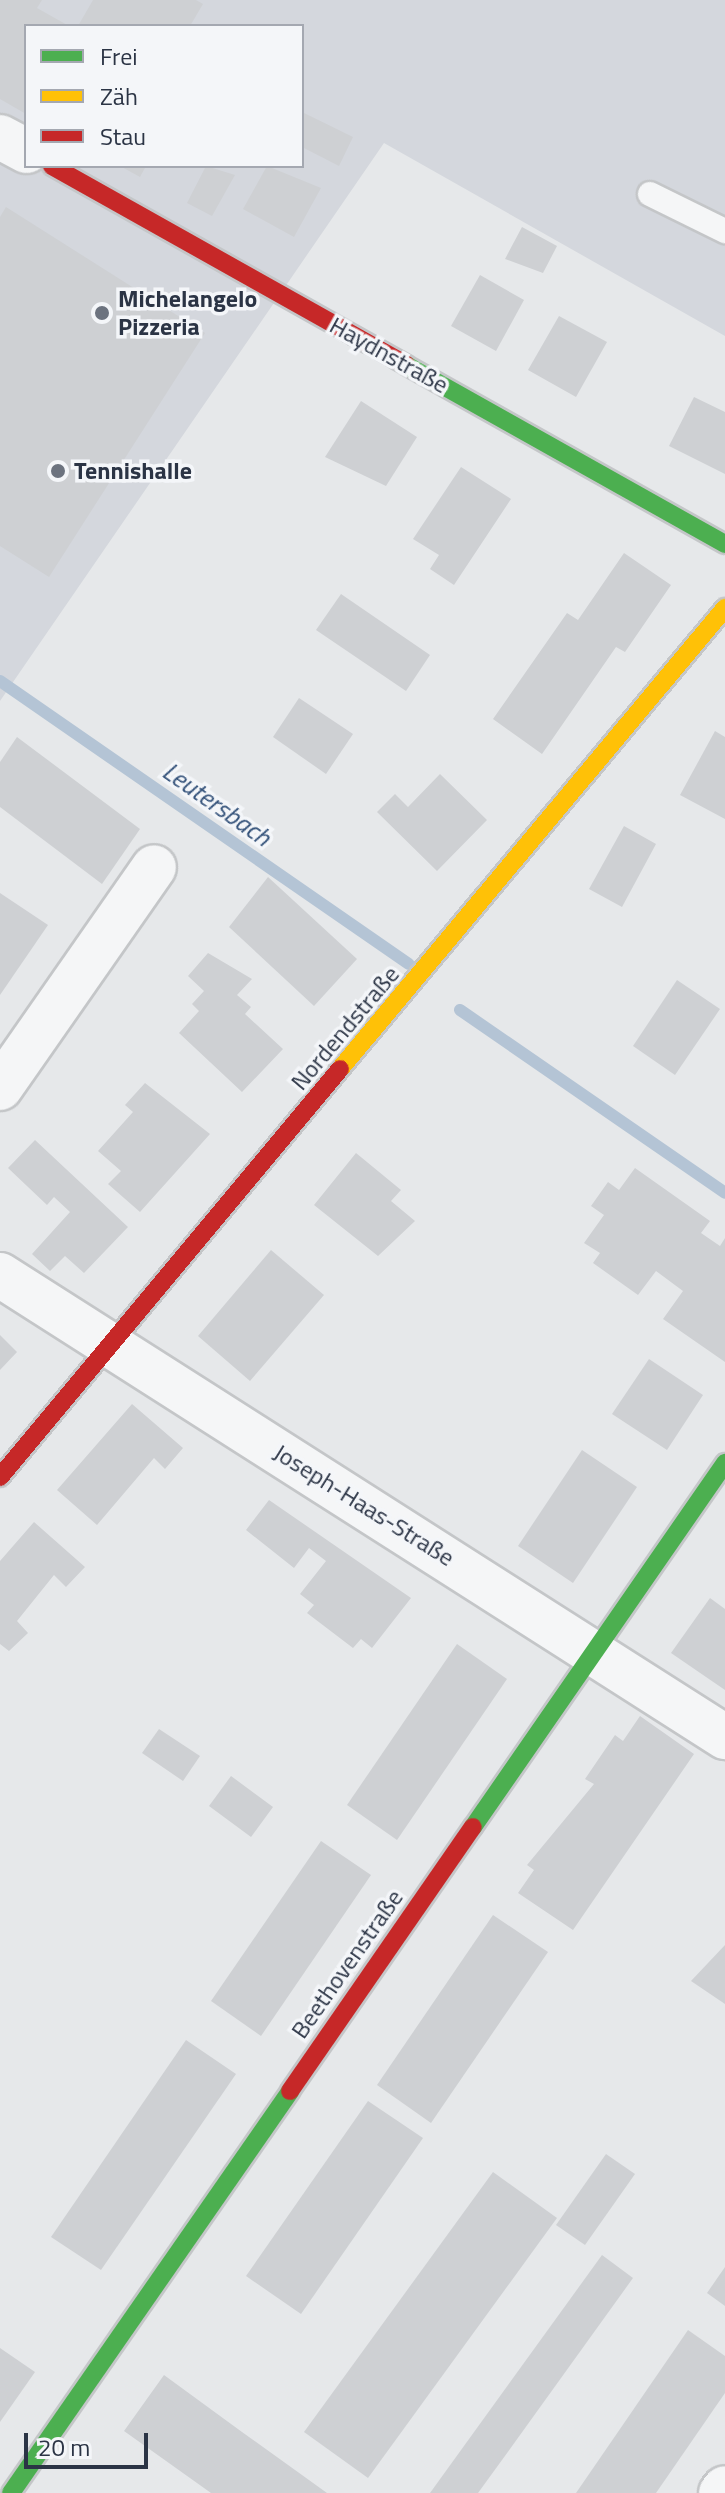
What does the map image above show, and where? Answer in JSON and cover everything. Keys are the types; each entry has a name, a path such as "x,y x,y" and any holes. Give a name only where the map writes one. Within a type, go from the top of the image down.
{"street":[{"path":"0,137 24,150"},
{"name":"Haydnstraße","path":"56,168 725,544"},
{"name":"Nordendstraße","path":"0,1477 114,1345 725,608"},
{"path":"0,1088 154,867"},
{"name":"Joseph-Haas-Straße","path":"0,1275 593,1650 725,1737"},
{"name":"Beethovenstraße","path":"11,2493 725,1463"},
{"path":"721,2493 725,2488"}],"lane":[{"path":"650,194 725,231"}],"shaded area":[{"path":"0,0 725,0 725,336 384,143 0,701"}],"building":[{"path":"0,0 42,0 37,8 65,24 24,24 24,113 0,99"},
{"path":"93,0 196,0 203,4 191,24 79,24"},
{"path":"304,113 353,137 339,166 304,148"},
{"path":"124,168 145,168 140,177"},
{"path":"205,168 235,175 212,216 187,203"},
{"path":"266,168 321,188 294,237 243,209"},
{"name":"Tennishalle","path":"6,207 205,333 49,577 0,546 0,217"},
{"path":"522,227 557,246 543,273 505,259"},
{"path":"480,275 524,300 496,351 451,326"},
{"path":"559,316 607,342 576,397 528,370"},
{"path":"694,397 725,412 725,474 669,446"},
{"path":"361,401 417,437 386,486 325,457"},
{"path":"461,467 511,499 454,585 430,569 439,555 413,539"},
{"path":"624,553 671,585 625,652 616,647 542,754 493,719 567,613 578,620"},
{"path":"341,594 430,655 406,691 316,630"},
{"path":"299,698 353,734 326,774 273,737"},
{"path":"715,731 725,737 725,819 680,795"},
{"path":"17,737 140,829 102,884 0,807 0,762"},
{"path":"440,774 487,820 437,871 377,812 395,794 408,807"},
{"path":"624,826 656,844 622,907 589,889"},
{"path":"268,877 357,959 314,1006 229,927"},
{"path":"0,893 48,925 0,995"},
{"path":"208,953 252,979 237,995 251,1007 245,1014 283,1049 242,1092 179,1033 199,1011 192,1004 204,991 188,976"},
{"path":"677,980 720,1009 675,1075 633,1046"},
{"path":"145,1083 210,1134 140,1212 108,1184 121,1171 98,1151 133,1112 125,1105"},
{"path":"35,1140 128,1227 84,1273 65,1256 50,1271 32,1254 70,1212 54,1197 47,1205 8,1168"},
{"path":"356,1153 401,1190 391,1201 415,1221 378,1256 314,1205"},
{"path":"635,1168 710,1221 701,1233 720,1246 725,1238 725,1362 663,1319 683,1291 656,1271 638,1295 593,1263 600,1253 584,1243 604,1215 591,1206 608,1182 619,1190"},
{"path":"271,1250 324,1295 250,1381 198,1336"},
{"path":"0,1335 17,1352 0,1370"},
{"path":"649,1359 703,1395 667,1450 612,1414"},
{"path":"132,1404 183,1448 165,1469 154,1458 97,1525 57,1490"},
{"path":"582,1450 637,1487 573,1583 518,1546"},
{"path":"269,1500 411,1598 372,1648 361,1639 353,1648 307,1613 314,1605 300,1594 326,1561 309,1548 294,1568 246,1530"},
{"path":"34,1522 85,1567 66,1587 54,1575 17,1621 28,1633 9,1651 0,1644 0,1561"},
{"path":"710,1598 725,1609 725,1690 671,1653"},
{"path":"457,1644 507,1679 397,1840 347,1805"},
{"path":"640,1716 694,1754 573,1930 518,1893 534,1870 527,1865 594,1784 585,1779 615,1735 623,1741"},
{"path":"159,1729 200,1756 183,1781 142,1753"},
{"path":"231,1776 273,1807 251,1837 209,1806"},
{"path":"321,1841 371,1875 261,2036 211,2001"},
{"path":"493,1915 548,1952 431,2123 377,2085"},
{"path":"725,1945 725,2004 691,1981"},
{"path":"186,2040 236,2074 101,2270 51,2237"},
{"path":"368,2101 423,2138 301,2314 246,2276"},
{"path":"606,2154 635,2174 585,2245 556,2225"},
{"path":"493,2172 557,2218 368,2478 304,2432"},
{"path":"602,2255 633,2278 515,2442 478,2493 430,2493"},
{"path":"725,2267 725,2306 707,2293"},
{"path":"688,2330 725,2356 725,2393 656,2493 576,2493"},
{"path":"0,2348 35,2372 0,2422"},
{"path":"164,2375 327,2493 211,2493 124,2431"}],"waterway":[{"name":"Leutersbach","path":"0,681 409,964"},
{"name":"Leutersbach","path":"460,1010 725,1193"}],"traffic: fast":[{"path":"406,365 725,544"},
{"path":"473,1827 725,1463"},
{"path":"11,2493 290,2091"}],"traffic: slow":[{"path":"340,1069 725,608"}],"traffic: jam":[{"path":"56,168 406,365"},
{"path":"0,1477 340,1069"},
{"path":"290,2091 473,1827"}],"place":[{"name":"Michelangelo Pizzeria","path":"102,313"},
{"name":"Tennishalle","path":"58,471"}]}
